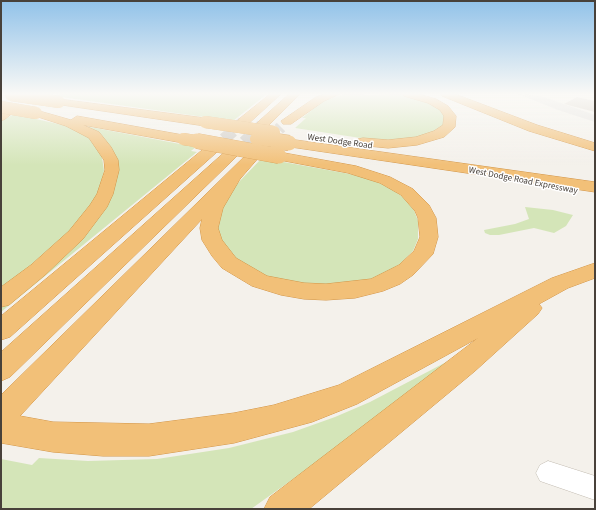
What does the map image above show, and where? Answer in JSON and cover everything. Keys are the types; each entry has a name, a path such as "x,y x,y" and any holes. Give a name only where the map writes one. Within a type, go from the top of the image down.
{"highway":[{"path":"1,299 38,270 76,235 98,207 105,194 112,170 111,160 106,150 94,136 70,123 52,118"},
{"path":"63,118 183,139 273,147 351,168 385,180 407,192 423,209 427,218 429,237 423,254 411,266 392,279 375,286 355,290 326,292 304,291 281,288 260,281 229,263 219,252 212,240 209,228 214,208 233,177"},
{"name":"West Dodge Road","path":"153,118 200,126 273,147 451,166"},
{"path":"243,122 248,118"},
{"path":"262,125 270,118"},
{"path":"290,118 284,124 293,118"},
{"path":"321,140 404,143 429,138 439,134 449,126 450,118"},
{"path":"508,118 533,128 595,147"},
{"name":"West Dodge Road","path":"273,147 321,140 510,165"},
{"path":"1,330 229,145 1,369"},
{"path":"273,147 233,177 3,420 53,436 103,440 149,440 234,428 274,419 312,408 373,382 560,283 595,270"},
{"path":"510,165 595,180"},
{"name":"West Dodge Road Expressway","path":"510,165 595,176"},
{"path":"451,166 595,187"},
{"name":"West Dodge Road Expressway","path":"451,166 595,195"},
{"path":"282,509 466,363 560,283"}],"lane":[{"path":"548,473 595,488"}],"green space":[{"path":"7,118 31,118 67,126 87,136 94,142 102,157 104,171 98,194 85,214 71,230 1,291 1,121"},
{"path":"210,118 237,118 233,121"},
{"path":"302,118 448,118 448,118 441,130 420,138 386,140 367,139 295,128 306,118"},
{"path":"85,126 196,147 191,151 197,152 1,312 1,304 44,268 117,175"},
{"path":"267,159 372,179 391,189 403,197 414,210 418,221 418,239 413,251 400,264 388,272 366,281 320,287 273,280 236,262 217,238 216,214 236,185 260,160"},
{"path":"525,207 553,210 573,215 566,226 554,233 534,228 499,235 490,235 485,233 484,230 515,224 529,219"},
{"path":"452,359 366,427 251,509 1,509 1,459 32,465 39,458 88,461 157,459 229,448 293,432 335,417 370,402"}],"shaded area":[{"path":"582,118 595,118 595,122"}],"tunnel":[{"path":"224,139 243,122"},
{"path":"244,142 262,125"},
{"path":"267,141 281,127"},
{"path":"264,145 267,141"}]}
